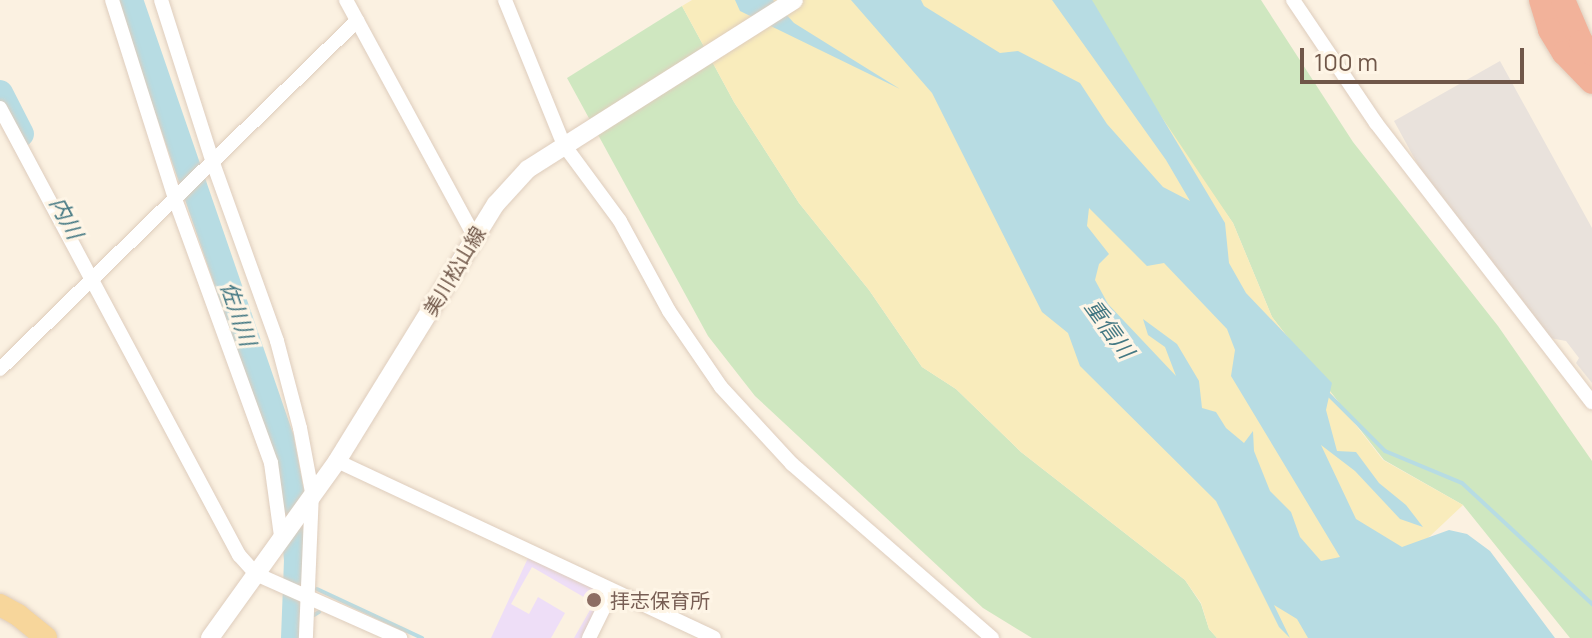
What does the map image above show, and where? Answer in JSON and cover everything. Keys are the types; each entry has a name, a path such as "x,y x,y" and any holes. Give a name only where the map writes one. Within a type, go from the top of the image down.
{"highway":[{"path":"1541,0 1550,30 1564,53 1592,82"},
{"path":"1563,0 1567,16 1592,54"}],"main road":[{"name":"美川松山線","path":"210,638 337,461 474,236 496,204 528,169 794,0"},
{"path":"0,605 46,638"}],"street":[{"path":"112,0 271,463 283,534"},
{"path":"161,0 211,166 277,341 300,428 309,496 306,638"},
{"path":"346,0 474,236"},
{"path":"505,0 571,141 702,362 739,409 792,464 992,638"},
{"path":"1293,0 1376,123 1592,402"},
{"path":"0,369 357,21"},
{"path":"0,108 239,555 256,574 307,594 400,638"},
{"path":"337,461 714,638"},
{"path":"589,638 612,591"}],"shaded area":[{"path":"1500,61 1592,228 1592,383 1576,363 1579,358 1566,341 1550,338 1423,174 1394,121"},
{"name":"拝志保育所","path":"528,558 603,592 582,638 574,638 594,603 532,567 511,604 529,614 538,597 565,613 551,638 491,638"}],"green space":[{"path":"1076,0 1261,0 1353,142 1498,326 1592,461 1592,638 1570,638 1463,505 1384,460 1272,317 1233,223"},
{"path":"682,6 734,102 799,203 869,290 922,367 956,389 1021,452 1185,580 1201,604 1209,629 1217,638 1032,638 983,608 755,396 708,336 567,78"}],"sand":[{"path":"692,0 1076,0 1122,58 1233,223 1272,317 1383,460 1463,505 1322,638 1217,638 1209,629 1201,603 1185,580 1021,452 956,389 922,367 869,290 799,203 734,102 682,6"}],"water":[{"path":"735,0 773,0 794,23 900,89 740,11"},
{"name":"重信川","path":"851,0 921,0 924,6 1000,53 1018,51 1080,83 1107,124 1163,187 1190,201 1166,160 1052,0 1092,0 1225,223 1229,263 1246,293 1332,383 1326,410 1337,451 1356,452 1379,483 1406,505 1423,527 1400,519 1355,471 1321,445 1356,519 1402,547 1449,530 1467,534 1490,551 1555,638 1308,638 1297,619 1274,605 1290,638 1279,627 1216,501 1080,366 1068,333 1042,312 932,93","holes":["1089,208 1147,266 1164,263 1227,329 1235,350 1231,376 1340,557 1321,561 1300,537 1291,512 1270,491 1254,451 1253,431 1244,443 1226,428 1216,412 1202,408 1199,381 1177,344 1143,319 1148,335 1165,347 1176,376 1108,304 1095,280 1099,264 1109,254 1087,226"]}],"waterway":[{"name":"佐川川","path":"130,0 281,439 291,492 297,560 294,638"},
{"name":"内川","path":"0,93 21,134"},
{"path":"1325,391 1385,451 1462,483 1592,604"},
{"path":"317,589 422,638"},
{"path":"314,615 319,612"},
{"path":"294,632 303,634"}],"place":[{"name":"拝志保育所","path":"594,600"}]}
